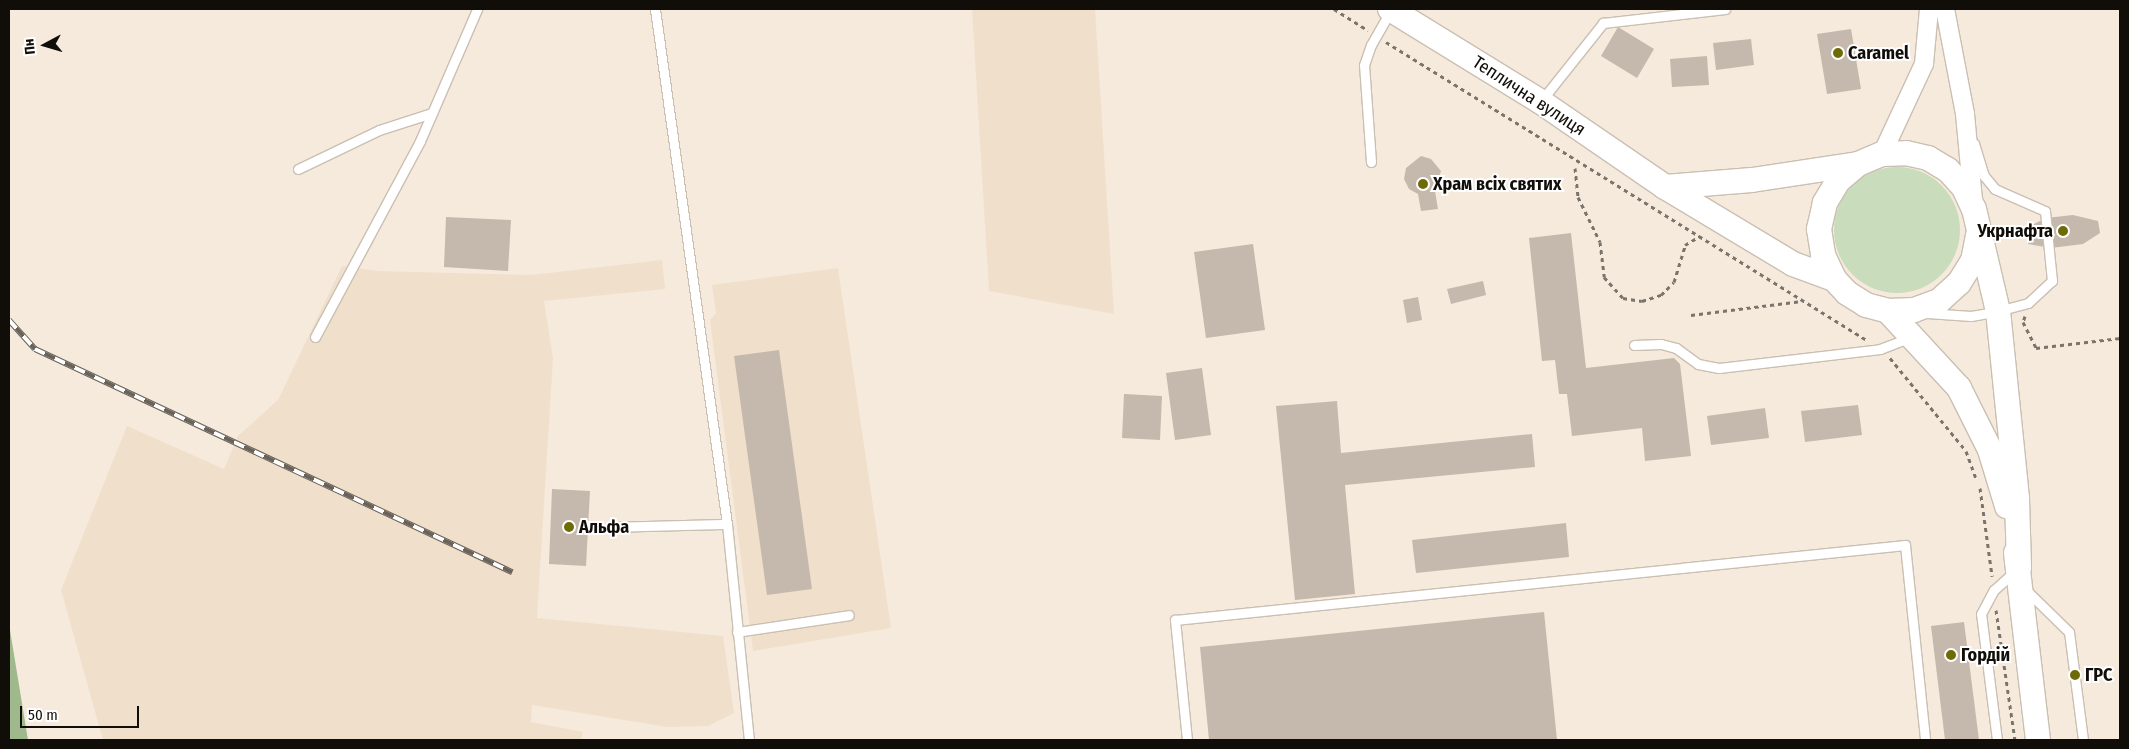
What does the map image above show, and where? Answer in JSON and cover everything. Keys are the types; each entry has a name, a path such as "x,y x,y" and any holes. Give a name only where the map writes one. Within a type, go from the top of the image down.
{"main road":[{"name":"Теплична вулиця","path":"1401,12 1541,102 1665,187 1794,264 1834,279"},
{"path":"1665,187 1752,180 1858,164 1882,154 1906,153 1928,158 1948,170 1964,188 1974,209 1978,235 1991,273 1998,312 2017,499 2020,575 2038,740"},
{"path":"1858,164 1838,181 1825,203 1821,220 1823,255 1834,279 1847,293 1866,305 1888,311 1914,310 1939,300 1959,283 1972,261 1978,235"},
{"path":"1888,311 1914,336 1959,388 1990,450 2007,507 2020,575"}],"street":[{"path":"1882,154 1924,64 1929,9"},
{"path":"1945,9 1965,114 1974,209"}],"lane":[{"path":"315,338 432,114 477,9"},
{"path":"655,9 662,76 727,524 749,740"},
{"path":"1541,102 1603,23 1725,9"},
{"path":"1371,162 1364,68 1376,35 1401,12"},
{"path":"298,169 379,130 432,114"},
{"path":"1914,310 1942,316 1998,312 2028,303 2052,281 2045,211 1995,189 1984,176 1965,114"},
{"path":"1634,346 1661,344 1676,348 1698,364 1719,368 1880,349 1914,336"},
{"path":"612,527 727,524"},
{"path":"1187,740 1175,620 1905,545 1925,740"},
{"path":"1997,740 1981,614 1994,590 2020,575 2039,606 2069,632 2083,740"},
{"path":"737,632 849,614"}],"path":[{"path":"1334,9 1880,349 1923,397 1966,451 1972,464 1980,489 2015,740"},
{"path":"1575,168 1579,201 1600,242 1604,277 1624,298 1642,301 1661,295 1674,282 1683,248 1700,236"},
{"path":"1692,315 1804,301"},
{"path":"2028,303 2023,322 2036,348 2120,338"}],"shaded area":[{"path":"972,9 1095,9 1114,314 989,291"},
{"path":"662,260 665,289 544,301 553,359 537,618 723,636 734,713 708,726 667,727 532,705 531,722 583,732 581,740 103,740 61,590 127,426 224,469 238,436 278,400 342,266 378,271 531,275"},
{"path":"838,268 891,628 753,651 710,320 716,313 712,285"}],"green space":[{"path":"1897,167 1921,172 1942,185 1955,206 1960,230 1955,254 1942,275 1921,288 1897,293 1873,288 1852,275 1839,254 1834,230 1839,206 1852,185 1873,172"},
{"path":"9,624 28,740 9,740"}],"building":[{"path":"1618,27 1654,49 1637,78 1601,56"},
{"name":"Caramel","path":"1851,29 1861,89 1827,94 1817,34"},
{"path":"1751,39 1754,65 1716,70 1713,43"},
{"path":"1707,56 1709,85 1672,87 1670,59"},
{"name":"Храм всіх святих","path":"1421,156 1431,159 1441,171 1435,191 1438,209 1421,211 1418,194 1409,189 1404,179 1406,168"},
{"name":"Укрнафта","path":"2073,215 2098,221 2100,233 2083,244 2051,248 2028,244 2026,228 2046,218"},
{"path":"446,217 511,220 508,271 444,267"},
{"path":"1571,233 1586,368 1674,358 1680,364 1691,456 1645,461 1642,428 1572,436 1567,394 1559,394 1555,360 1542,361 1529,238"},
{"path":"1253,244 1265,330 1206,338 1194,252"},
{"path":"1483,281 1486,295 1451,304 1447,289"},
{"path":"1418,297 1422,320 1407,323 1403,300"},
{"path":"779,350 812,589 767,595 734,356"},
{"path":"1202,368 1211,435 1175,440 1166,373"},
{"path":"1124,394 1162,396 1160,440 1122,438"},
{"path":"1337,401 1341,453 1532,434 1535,467 1345,485 1355,594 1295,600 1276,406"},
{"path":"1858,405 1862,435 1805,442 1801,411"},
{"path":"1765,408 1769,438 1711,445 1707,416"},
{"name":"Альфа","path":"552,489 590,491 586,566 549,564"},
{"path":"1566,523 1569,557 1416,573 1412,540"},
{"path":"1544,612 1557,740 1209,740 1200,647"},
{"name":"Гордій","path":"1964,622 1979,740 1945,740 1931,626"}],"railway":[{"path":"9,320 35,349 512,572"}],"place":[{"name":"Caramel","path":"1838,53"},
{"name":"Храм всіх святих","path":"1423,184"},
{"name":"Укрнафта","path":"2063,231"},
{"name":"Альфа","path":"569,527"},
{"name":"Гордій","path":"1951,655"},
{"name":"ГРС","path":"2075,675"}]}
